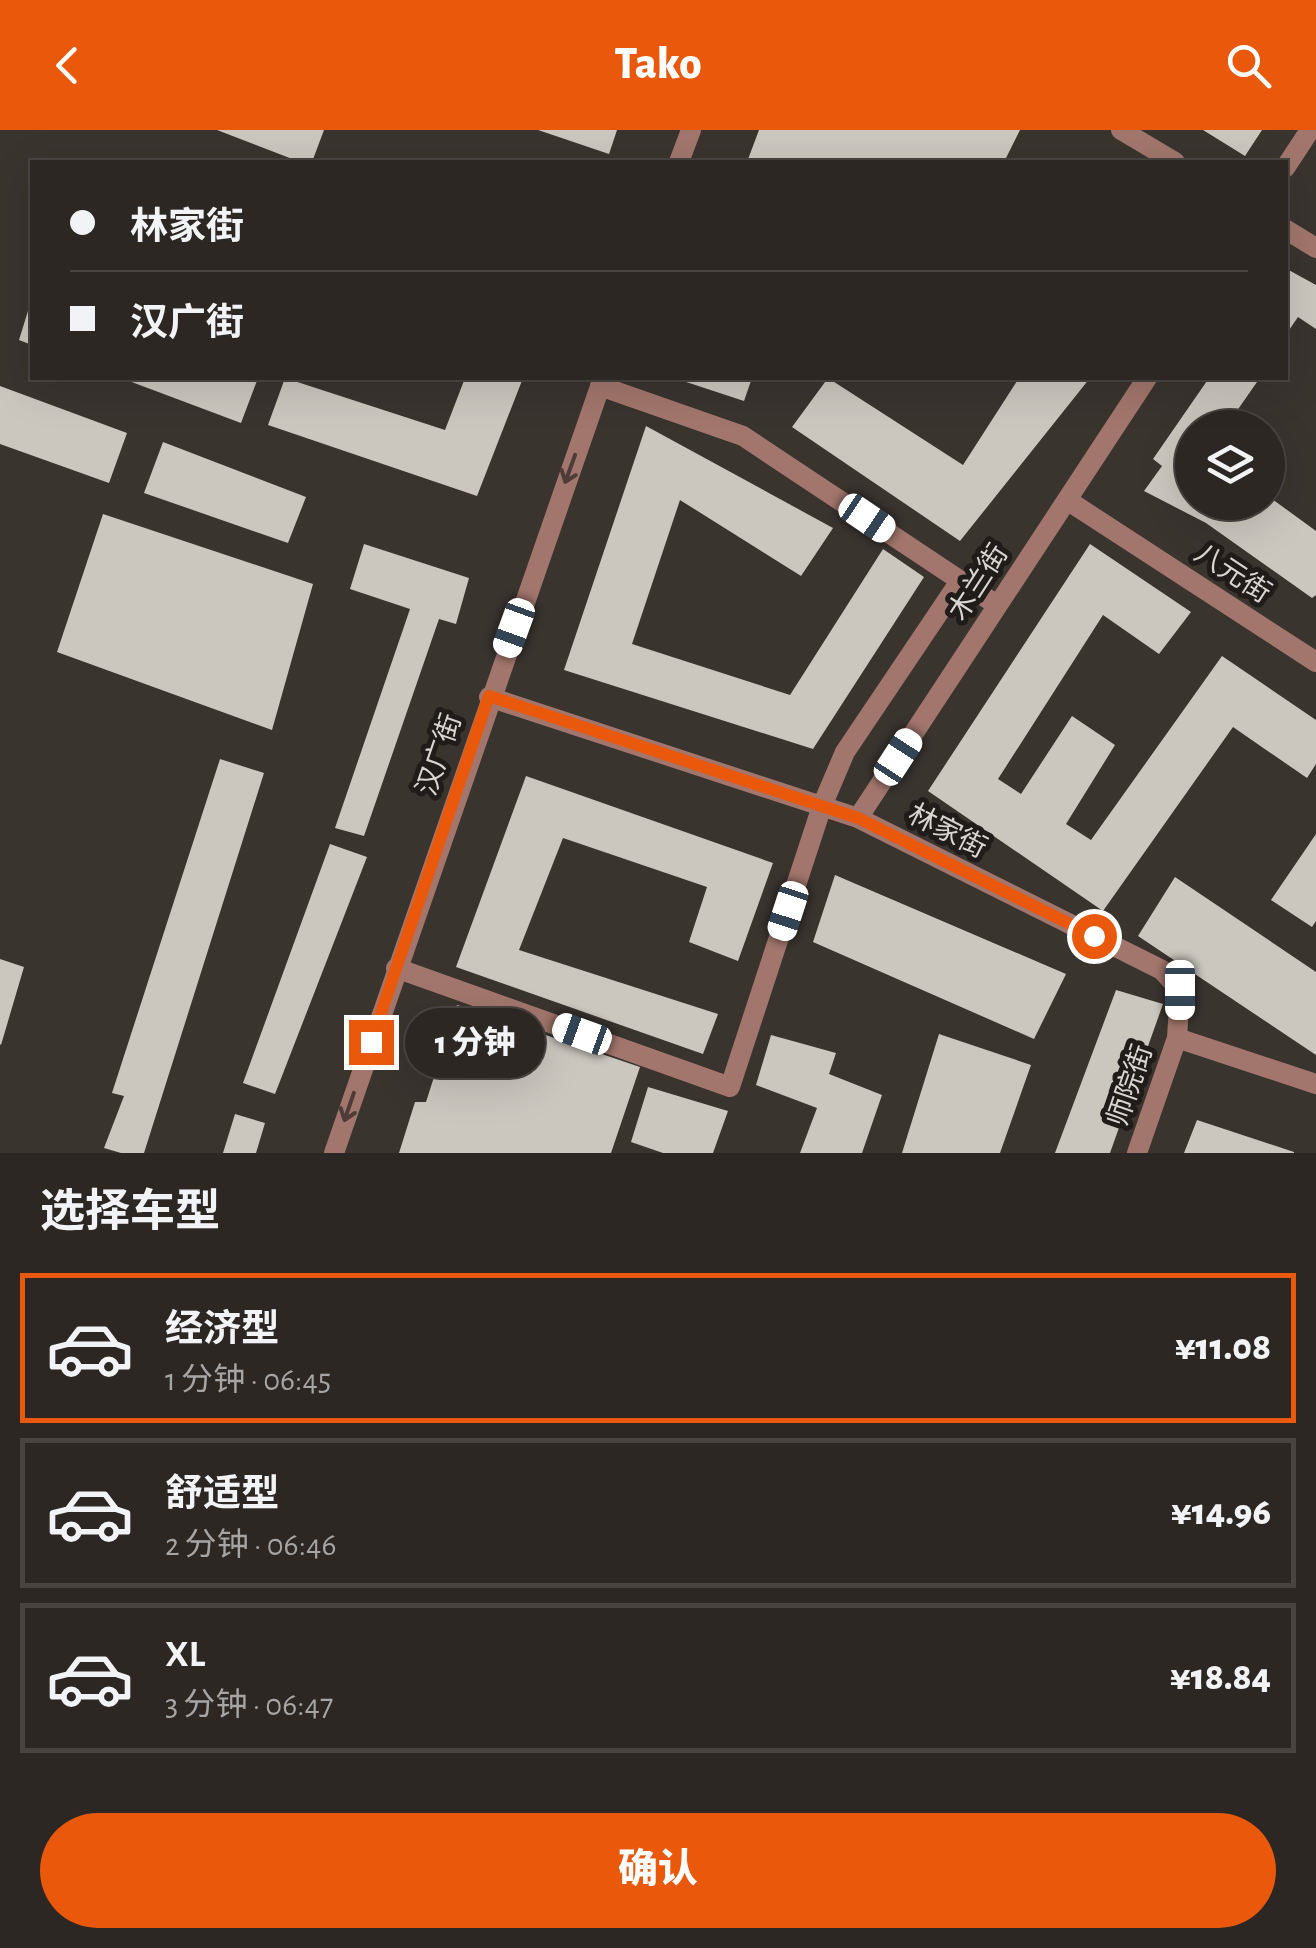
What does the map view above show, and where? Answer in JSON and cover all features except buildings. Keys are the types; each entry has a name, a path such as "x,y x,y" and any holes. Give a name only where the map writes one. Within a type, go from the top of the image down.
{"street":[{"path":"681,160 691,130"},
{"path":"1121,130 1172,160"},
{"path":"1288,163 1310,130"},
{"path":"1288,231 1316,248"},
{"name":"木兰街","path":"858,818 1146,380"},
{"path":"602,382 743,436 998,606"},
{"name":"汉广街","path":"334,1153 489,696 602,382"},
{"name":"八元街","path":"1067,500 1316,662"},
{"path":"396,968 730,1086 822,806 845,752 960,580"},
{"name":"林家街","path":"489,696 858,818 1162,970 1180,990 1177,1038"},
{"path":"1177,1038 1316,1084"},
{"name":"师院街","path":"1137,1153 1177,1038"}],"route":[{"path":"371,1042 489,696 858,818 1094,936"}]}
